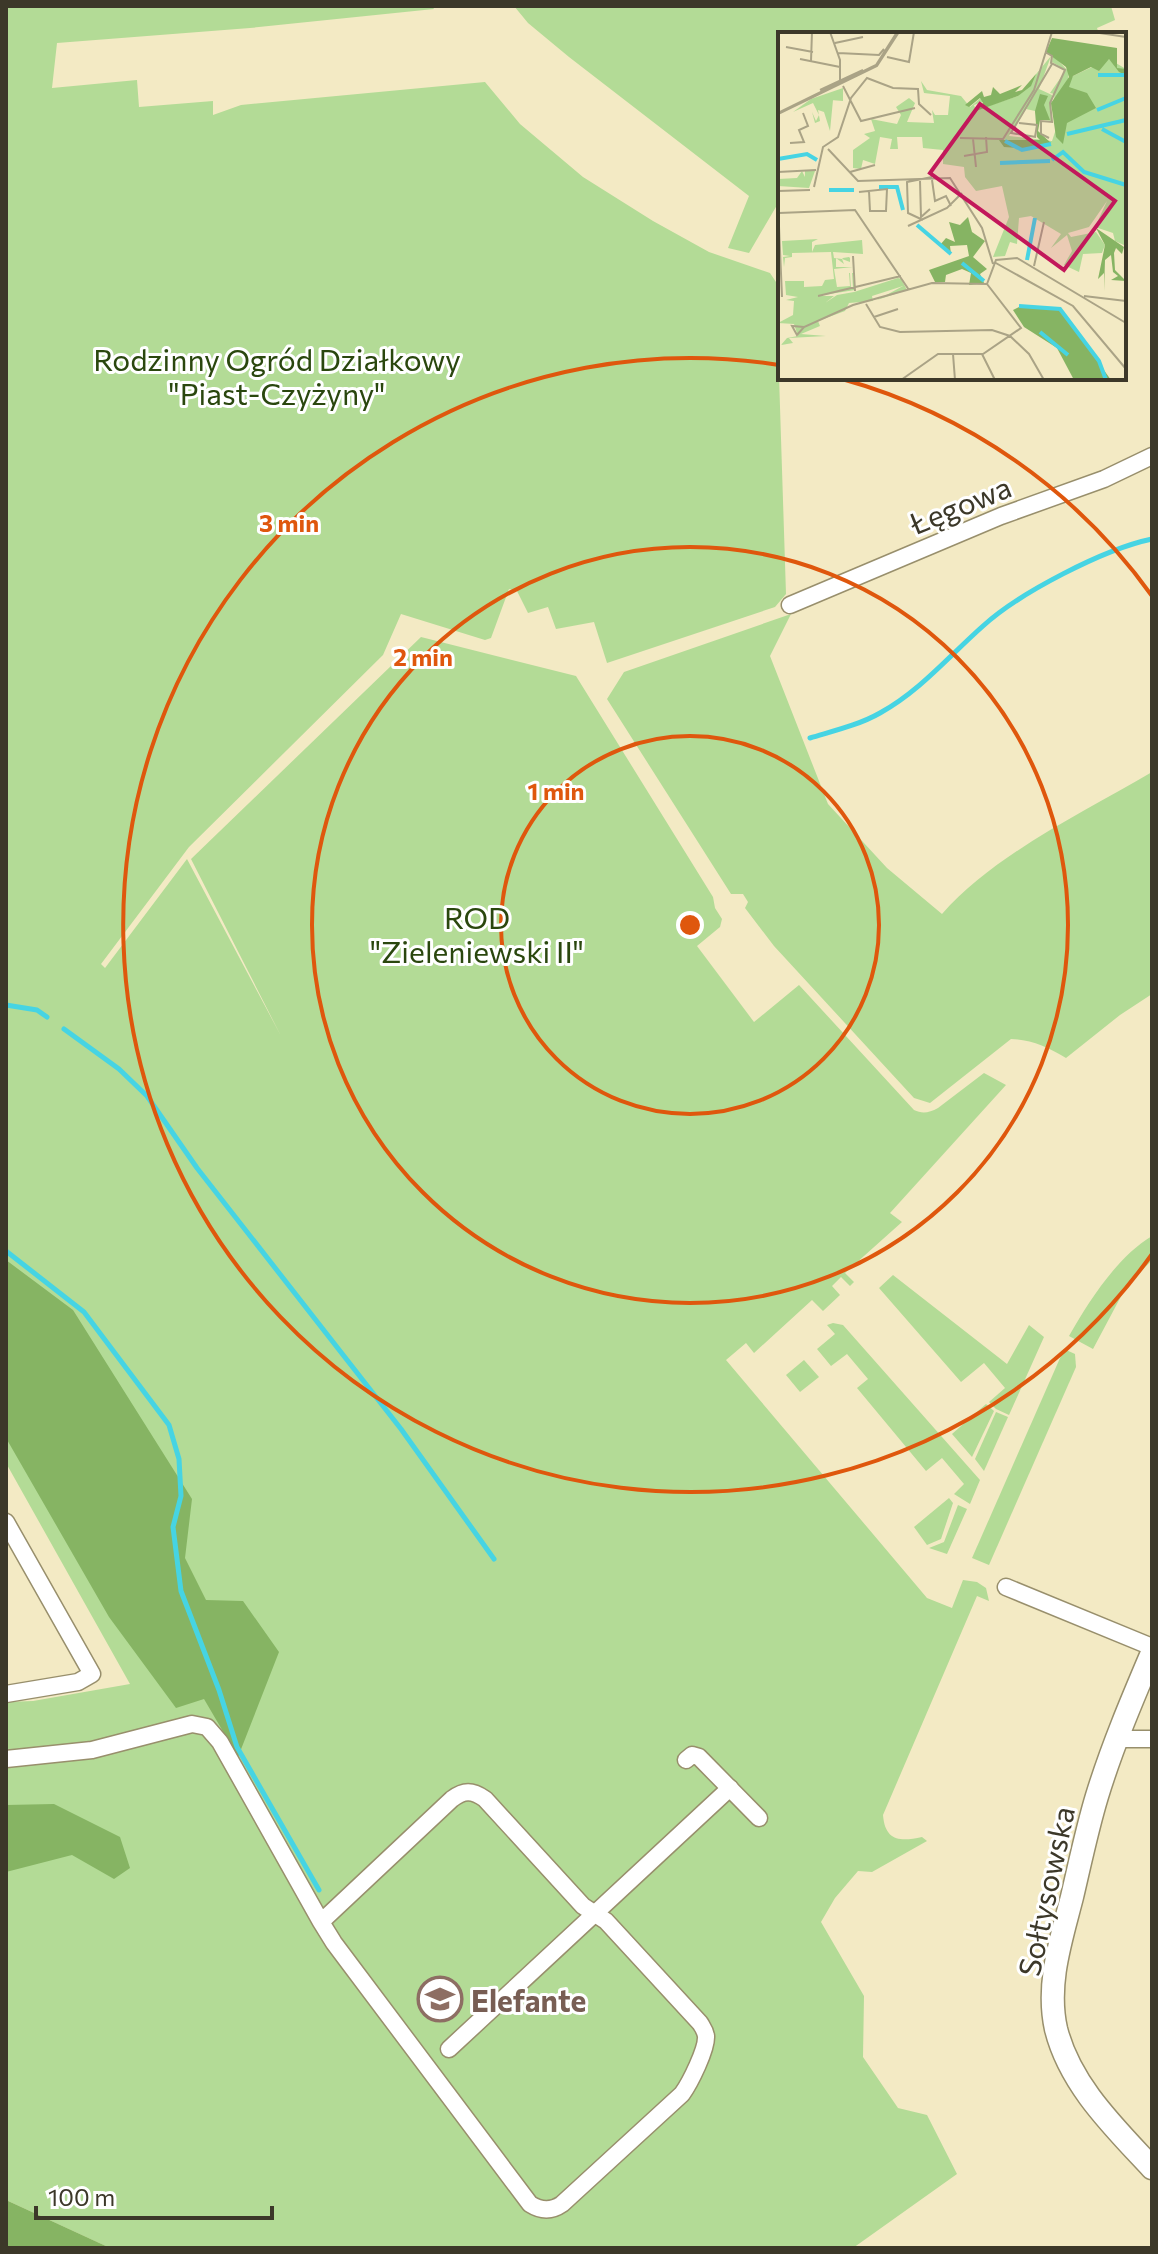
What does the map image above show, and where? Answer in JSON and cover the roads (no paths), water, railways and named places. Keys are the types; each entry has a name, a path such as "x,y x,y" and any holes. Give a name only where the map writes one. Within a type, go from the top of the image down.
{"street":[{"name":"Łęgowa","path":"790,605 1001,516 1104,479 1152,456"},
{"path":"6,1523 92,1674 78,1682 6,1694"},
{"path":"1006,1587 1152,1647"},
{"name":"Sołtysowska","path":"1152,1653 1097,1797 1053,1985 1053,2008 1061,2044 1079,2082 1095,2105 1152,2168"},
{"path":"6,1759 92,1750 186,1725 207,1727 220,1742 321,1922 533,2206 546,2210 562,2204 682,2094 705,2041 705,2031 700,2023 606,1921 583,1906 485,1799 468,1791 452,1799 321,1922"},
{"path":"1117,1739 1152,1739"},
{"path":"686,1760 692,1755 699,1757 759,1818"},
{"path":"449,2049 730,1788"}],"waterway":[{"path":"810,738 863,721 895,704 999,613 1040,587 1110,552 1152,539"},
{"path":"6,1005 37,1010 47,1017"},
{"path":"64,1029 119,1069 147,1096 197,1168 401,1429 494,1559"},
{"path":"6,1251 84,1312 169,1425 179,1459 181,1496 173,1527 181,1591 237,1747 319,1890"}],"place":[{"name":"Elefante","path":"440,1999"}],"park label":[{"name":"Rodzinny Ogród Działkowy \"Piast-Czyżyny\"","path":"277,375"},
{"name":"ROD \"Zieleniewski II\"","path":"477,933"}]}
